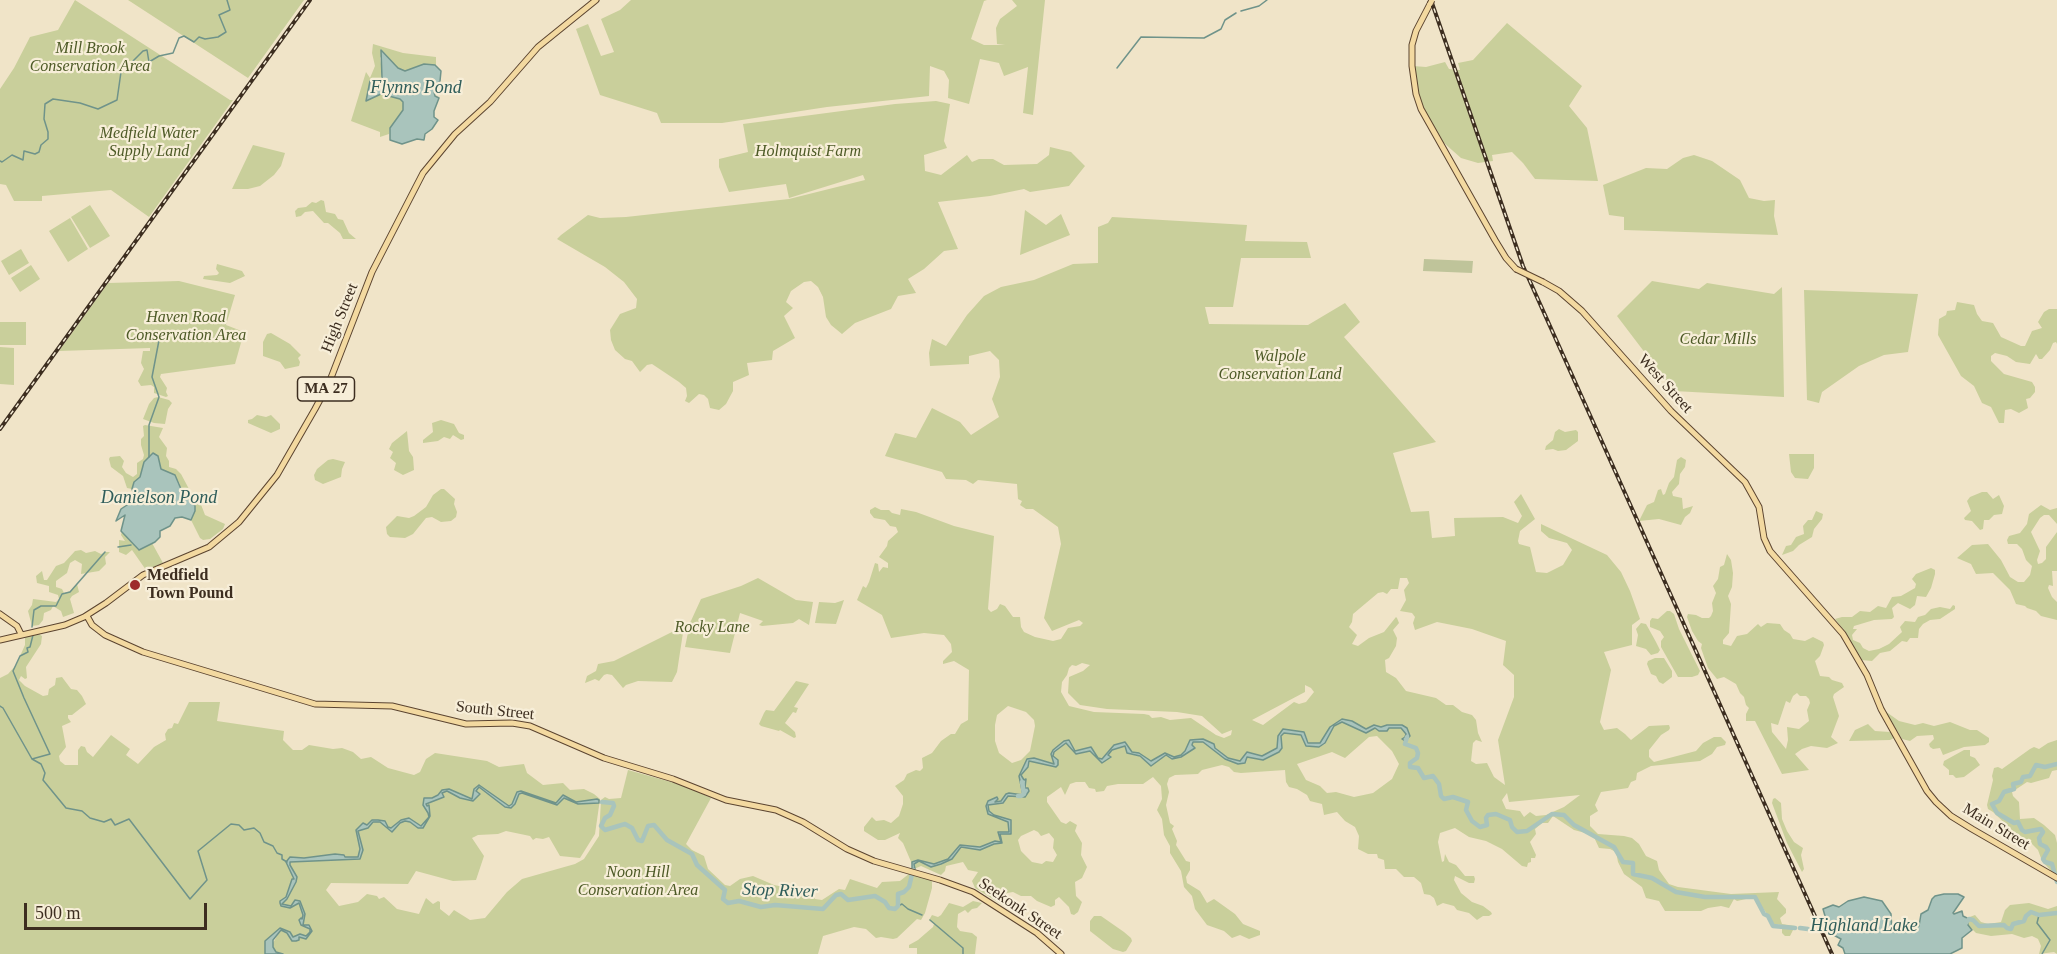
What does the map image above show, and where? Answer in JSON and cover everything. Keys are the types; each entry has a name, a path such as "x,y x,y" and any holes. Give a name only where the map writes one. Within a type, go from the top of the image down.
{"main road":[{"name":"High Street","path":"87,616 143,575 209,547 239,522 277,475 329,383 376,264 423,173 455,134 490,102 538,47 596,0"},
{"name":"West Street","path":"1431,2 1416,31 1412,45 1412,70 1416,94 1421,109 1506,258 1516,269 1559,291 1582,311 1677,418 1745,482 1759,507 1764,538 1770,551 1844,634 1867,675 1881,710 1927,791"},
{"path":"0,614 17,626 21,634"},
{"name":"MA 27","path":"0,640 73,622 87,616"},
{"name":"MA 27","path":"43,629 87,616"},
{"path":"87,616 92,626"},
{"name":"South Street","path":"73,622 83,621 105,635 143,652 315,704 392,706 466,724 512,723 530,726 604,758 673,779 726,800 785,813 862,856 963,887"},
{"name":"Main Street","path":"1927,791 1951,816 2055,877"},
{"name":"Seekonk Street","path":"963,887 1037,933 1061,954"}],"green space":[{"name":"Mill Brook Conservation Area","path":"75,0 233,100 149,217 111,190 42,196 42,201 14,201 6,185 0,184 0,89 30,37 58,30"},
{"path":"128,0 304,0 248,78"},
{"path":"631,0 987,0 984,1 971,39 984,45 1005,45 997,44 996,28 1000,19 1017,6 1012,0 1045,0 1033,115 1023,113 1028,67 1004,76 999,63 980,59 969,104 948,98 949,80 944,71 930,66 929,96 827,107 722,123 661,123 657,113 600,95 576,29 588,24 601,56 614,52 601,19 620,10"},
{"path":"1507,23 1582,86 1569,106 1587,128 1598,181 1535,179 1512,152 1492,155 1493,161 1478,163 1461,158 1435,135 1421,108 1413,66 1426,67 1445,62 1449,69 1460,70 1458,63 1473,60"},
{"path":"373,44 403,53 436,57 436,66 430,64 405,71 398,68 384,53 380,58 381,80 370,81 366,101 384,94 400,99 404,110 390,128 389,134 380,137 380,132 351,121 366,72 370,78 375,66 372,53"},
{"name":"Holmquist Farm","path":"936,101 950,104 944,141 947,148 924,155 925,171 941,175 967,155 972,162 979,159 993,159 1004,165 1037,164 1049,155 1050,147 1071,152 1085,166 1069,186 1030,192 1024,189 990,196 938,202 958,249 944,251 924,269 908,279 916,293 898,296 891,309 855,323 842,334 831,325 826,317 823,297 818,287 811,281 804,282 791,291 786,302 793,308 784,316 795,338 773,351 772,360 747,363 749,375 733,382 733,391 726,404 719,410 710,408 708,399 704,395 699,394 689,403 685,401 686,388 679,382 652,364 647,365 640,372 632,361 625,359 615,350 610,330 620,314 636,308 637,299 624,282 605,267 557,239 561,235 588,215 600,218 626,217 789,199 865,180 863,175 789,198 786,184 729,192 719,167 719,159 748,152 743,124 895,104"},
{"name":"Medfield Water Supply Land","path":"253,145 285,153 281,166 260,186 232,189"},
{"path":"1694,155 1712,161 1740,180 1749,198 1764,201 1775,200 1774,216 1778,235 1624,230 1624,217 1609,215 1603,185 1646,168 1667,169 1683,158"},
{"path":"324,201 326,212 335,214 338,219 343,220 349,233 356,239 343,239 340,233 328,223 324,223 313,211 296,217 295,211 298,208"},
{"path":"90,205 110,236 90,248 71,217"},
{"path":"1025,210 1046,225 1061,214 1070,235 1020,255"},
{"name":"Walpole Conservation Land","path":"1112,217 1247,225 1245,241 1307,242 1311,258 1241,258 1233,307 1205,307 1209,324 1308,325 1345,303 1360,322 1344,337 1436,442 1393,453 1411,512 1429,511 1432,538 1455,536 1454,518 1503,517 1518,523 1522,516 1514,502 1521,494 1535,519 1520,531 1518,541 1519,544 1530,547 1536,572 1547,573 1563,565 1572,550 1567,543 1549,538 1541,531 1541,524 1607,555 1621,572 1640,619 1632,625 1632,645 1604,652 1611,670 1600,722 1604,730 1617,728 1631,740 1649,726 1669,725 1669,730 1661,735 1649,750 1649,757 1654,762 1696,751 1703,743 1714,737 1721,737 1726,742 1725,745 1717,747 1712,754 1700,761 1651,766 1637,773 1636,780 1631,782 1628,788 1601,792 1595,805 1598,811 1590,816 1590,826 1598,834 1632,838 1639,844 1646,856 1657,861 1659,870 1669,884 1731,894 1779,892 1777,899 1786,909 1786,913 1780,918 1782,924 1795,926 1790,936 1782,933 1782,925 1774,924 1755,897 1737,901 1734,899 1729,908 1721,906 1701,911 1665,911 1659,901 1646,898 1642,887 1624,874 1616,852 1599,848 1593,835 1574,830 1553,816 1548,823 1542,823 1535,829 1536,834 1530,842 1536,855 1535,858 1531,858 1527,867 1522,866 1502,849 1486,841 1469,837 1455,828 1440,833 1438,842 1442,862 1445,854 1449,862 1456,865 1465,876 1474,876 1474,883 1469,883 1455,876 1454,880 1461,893 1492,914 1477,920 1469,913 1457,910 1454,906 1443,903 1437,906 1434,898 1424,894 1421,883 1414,877 1404,877 1396,869 1385,869 1384,860 1378,858 1377,854 1368,854 1358,849 1359,836 1355,827 1337,812 1324,815 1322,804 1310,801 1307,795 1289,787 1285,770 1241,773 1222,765 1202,770 1198,774 1175,775 1169,778 1167,784 1169,792 1166,805 1170,823 1174,826 1172,829 1177,841 1176,845 1186,861 1190,862 1190,870 1186,877 1187,883 1200,891 1207,903 1214,899 1235,914 1243,924 1260,931 1260,935 1249,939 1240,935 1232,938 1224,931 1207,925 1195,909 1192,896 1184,887 1181,871 1170,853 1170,846 1164,835 1162,819 1157,810 1162,799 1161,786 1153,777 1143,784 1118,784 1107,786 1104,791 1096,792 1085,782 1076,782 1070,784 1065,795 1061,787 1047,797 1047,802 1061,822 1066,824 1070,821 1077,825 1075,831 1082,843 1081,855 1087,867 1082,878 1075,882 1076,896 1082,902 1078,912 1074,915 1059,897 1055,900 1055,905 1051,907 1031,896 1021,896 1013,892 1007,893 1006,902 1004,905 1001,904 975,888 972,881 978,872 968,870 963,862 946,866 941,875 921,866 914,869 912,868 913,862 912,864 903,843 898,838 900,833 885,840 878,840 864,831 864,827 872,817 876,821 884,820 891,823 899,816 903,796 895,786 904,780 907,774 916,770 920,771 923,768 922,758 932,753 941,741 955,734 961,724 968,720 969,670 954,661 943,664 952,652 951,644 944,635 924,633 891,638 882,615 857,600 863,586 866,588 869,582 875,563 878,564 879,572 883,567 888,568 888,563 879,557 888,541 898,532 896,527 890,526 885,520 874,518 870,510 875,507 900,515 901,509 916,512 954,526 994,536 988,609 991,612 1000,604 1005,606 1013,617 1020,617 1024,632 1053,641 1061,639 1068,628 1080,626 1083,623 1079,620 1052,631 1044,618 1061,544 1058,527 1033,509 1026,509 1020,505 1022,501 1018,499 1017,484 978,480 973,484 966,480 946,479 942,472 885,456 895,433 916,438 932,408 960,422 971,435 999,417 992,399 1000,377 999,360 990,351 969,356 969,364 930,366 929,353 932,339 946,346 967,315 984,296 1001,287 1034,280 1073,264 1098,263 1098,227 1108,223","holes":["1400,578 1407,578 1409,583 1404,590 1406,600 1400,611 1412,613 1415,617 1413,623 1415,630 1437,622 1472,629 1506,641 1503,665 1514,675 1514,697 1498,740 1505,785 1494,777 1487,763 1476,764 1471,761 1473,743 1476,740 1482,742 1476,720 1472,715 1462,712 1453,705 1446,705 1436,698 1406,691 1396,678 1386,672 1385,660 1389,658 1396,646 1397,638 1393,630 1399,623 1396,617 1384,632 1369,638 1358,646 1352,644 1357,635 1349,627 1353,614 1378,593 1387,594 1391,589 1398,589","1082,663 1090,665 1069,677 1068,693 1080,705 1202,716 1222,734 1232,730 1231,735 1224,738 1216,735 1191,718 1170,720 1161,717 1152,718 1144,714 1094,712 1069,706 1061,692 1062,682 1072,665","1305,685 1314,692 1306,702 1299,704 1294,702 1263,725 1252,720 1305,692","1008,706 1026,712 1034,720 1035,726 1030,751 1021,760 1012,763 999,753 995,741 997,715","1342,719 1352,721 1366,729 1374,725 1381,728 1387,725 1402,725 1410,736 1405,741 1402,739 1406,737 1406,734 1401,728 1389,728 1387,731 1375,728 1366,733 1342,722 1334,726 1325,744 1319,747 1306,746 1301,735 1284,733 1281,736 1282,748 1279,752 1263,760 1247,757 1246,763 1238,764 1225,759 1203,742 1193,742 1192,745 1195,748 1181,757 1172,759 1166,755 1151,766 1139,756 1127,753 1125,746 1112,750 1108,755 1111,757 1102,763 1091,751 1076,754 1066,743 1054,752 1053,756 1058,760 1056,767 1029,761 1028,767 1021,775 1026,780 1025,788 1029,791 1025,797 1008,796 1003,803 988,805 989,811 994,815 1011,820 1011,834 1000,834 1002,843 980,850 960,847 966,845 980,847 995,841 1001,842 998,832 1009,832 1008,822 988,814 986,806 988,801 997,797 995,802 1001,801 1009,793 1023,795 1019,776 1027,759 1034,758 1055,764 1051,754 1069,740 1075,751 1091,747 1098,758 1102,759 1114,745 1125,742 1132,752 1139,753 1151,762 1165,753 1174,757 1181,755 1190,740 1203,739 1214,744 1228,758 1240,761 1247,752 1262,756 1277,748 1278,736 1283,729 1304,732 1309,743 1320,743 1330,727","1377,736 1392,751 1399,764 1392,779 1373,793 1354,797 1336,792 1327,793 1320,786 1306,780 1297,764 1332,752 1345,758 1369,737","1507,793 1509,802 1580,795 1564,807 1546,815 1536,816 1530,812 1524,817 1520,811 1506,809 1502,800","1034,830 1041,836 1049,833 1054,839 1053,848 1057,855 1053,862 1046,861 1042,864 1032,862 1021,851 1018,840 1021,836"]},
{"path":"70,218 88,249 68,262 49,231"},
{"path":"21,249 29,263 9,275 1,261"},
{"path":"1424,259 1473,261 1472,273 1423,271"},
{"path":"217,264 242,271 245,276 230,283 203,279 204,276 219,273 216,269"},
{"path":"31,265 40,279 20,292 11,278"},
{"name":"Haven Road Conservation Area","path":"179,281 235,295 226,325 244,332 235,364 161,374 160,377 167,388 168,396 166,397 154,393 154,387 151,385 141,386 138,381 144,369 141,363 143,351 150,351 150,348 59,351 108,283"},
{"name":"Cedar Mills","path":"1652,281 1699,289 1707,283 1774,294 1782,287 1784,397 1674,391 1617,316"},
{"name":"Cedar Mills","path":"1804,290 1918,294 1908,352 1884,355 1859,366 1822,392 1819,403 1807,400"},
{"path":"1957,302 1974,305 1982,321 1993,323 2001,337 2021,346 2025,346 2032,331 2042,328 2038,322 2044,312 2057,309 2057,344 2053,343 2042,359 2039,359 2036,354 2030,364 2016,362 2007,356 1995,353 1991,356 1991,361 2004,374 2032,382 2035,387 2035,392 2026,399 2028,408 2019,413 2011,409 2005,410 2004,423 1999,423 1991,407 1982,403 1974,386 1961,376 1938,335 1939,319 1946,315 1947,311 1955,310"},
{"path":"0,322 26,322 26,345 0,345"},
{"path":"271,333 290,344 301,355 298,358 299,366 285,369 280,362 263,356 263,342 267,334"},
{"path":"0,347 14,348 14,385 0,384"},
{"path":"158,397 172,403 168,409 165,424 143,419 149,404"},
{"path":"257,415 266,417 271,415 280,424 280,429 271,433 248,423 248,420"},
{"path":"441,420 454,424 459,433 464,435 464,439 461,440 453,435 450,439 444,437 438,441 423,443 423,440 433,432 432,423"},
{"path":"143,426 163,428 159,437 167,448 166,456 169,467 181,474 189,489 200,502 205,515 225,524 223,529 210,539 200,538 191,520 195,506 181,489 179,482 160,469 153,453 144,462 140,477 134,482 132,489 127,488 123,476 111,467 110,457 120,456 124,461 122,467 126,473 133,477 137,474 137,463 143,459 144,455 141,439 144,436"},
{"path":"1559,429 1565,432 1576,430 1578,441 1566,450 1545,450 1553,440 1555,432"},
{"path":"407,431 414,470 403,475 394,470 396,463 390,458 393,452 389,449 392,443"},
{"path":"1789,454 1814,454 1814,468 1808,479 1795,478 1791,472"},
{"path":"1681,457 1686,460 1685,467 1680,474 1679,484 1672,492 1673,496 1682,498 1683,509 1693,506 1690,513 1681,525 1659,519 1639,521 1647,505 1654,502 1658,490 1661,489 1663,495 1665,494 1674,477 1677,460"},
{"path":"328,460 345,462 341,477 323,484 315,480 314,475 317,469"},
{"path":"441,489 455,499 456,517 451,521 441,522 432,517 426,518 413,534 405,538 390,537 387,534 386,527 397,516 409,518 414,516 426,507 433,495"},
{"path":"1987,492 1993,499 1999,495 2004,506 2002,514 1984,520 1983,529 1980,530 1972,521 1964,518 1971,511 1967,501 1970,497"},
{"path":"2041,505 2050,510 2057,508 2057,524 2049,515 2044,515 2031,532 2040,551 2038,564 2046,559 2046,547 2057,532 2057,571 2052,571 2053,586 2049,585 2048,588 2057,602 2057,620 2041,616 2036,611 2016,604 2010,590 1993,573 1976,574 1971,564 1957,558 1972,545 1988,544 2001,560 2010,577 2018,582 2024,582 2030,575 2032,566 2026,560 2022,549 2017,544 2008,544 2007,540 2009,536 2020,533 2027,524 2029,514"},
{"path":"1816,511 1823,514 1812,537 1793,551 1782,555 1786,546 1791,545 1796,537 1804,534 1803,526 1808,520 1812,520"},
{"name":"Danielson Pond","path":"122,531 138,550 152,543 163,563 146,570 132,550 126,555 119,552 119,540 125,541 121,535"},
{"path":"81,550 86,553 110,552 105,557 106,564 99,571 81,574 82,564 75,560 70,563 67,573 56,581 56,587 62,589 64,593 71,591 77,584 79,592 70,599 74,613 63,617 61,611 53,606 51,610 44,613 39,625 32,626 28,611 33,599 56,602 59,599 58,595 49,592 49,586 37,583 36,576 42,571 44,580 47,580 56,566 64,563 75,551"},
{"path":"1727,554 1731,560 1733,573 1732,587 1728,596 1731,604 1729,633 1723,640 1723,644 1731,646 1737,636 1747,634 1758,624 1761,627 1767,623 1780,624 1793,639 1805,641 1813,637 1823,642 1820,656 1815,661 1820,676 1829,677 1842,683 1844,687 1833,697 1839,716 1831,737 1838,743 1827,748 1811,746 1795,754 1809,770 1782,774 1755,721 1746,721 1749,708 1736,684 1724,677 1717,679 1708,668 1701,648 1702,644 1692,631 1688,614 1702,618 1711,616 1716,593 1713,586 1718,579 1720,567 1724,565","holes":["1797,693 1800,696 1806,696 1809,699 1807,710 1809,721 1799,729 1787,727 1786,749 1772,732 1771,723 1778,725 1786,701 1790,703"]},
{"path":"1931,568 1935,570 1935,574 1926,597 1917,596 1915,605 1910,609 1898,603 1892,608 1894,617 1892,619 1874,620 1854,626 1853,629 1857,629 1852,635 1853,640 1869,651 1879,649 1889,644 1902,632 1900,627 1905,621 1915,622 1918,617 1925,615 1931,609 1940,607 1950,609 1953,605 1955,609 1940,619 1930,620 1923,624 1919,629 1918,638 1910,638 1907,642 1902,641 1890,651 1880,653 1872,661 1861,660 1835,619 1852,617 1860,611 1870,612 1878,606 1886,608 1892,597 1901,596 1915,588 1916,584 1912,579 1916,574"},
{"name":"Rocky Lane","path":"758,578 796,600 813,602 809,625 799,619 793,623 762,626 759,625 763,621 740,613 730,653 685,647 690,623 701,599"},
{"path":"844,600 836,624 815,623 819,602 835,603"},
{"path":"1667,611 1674,614 1700,671 1698,675 1678,677 1661,647 1664,637 1660,631 1650,627 1652,618 1658,619"},
{"path":"1641,623 1646,624 1660,650 1658,653 1651,655 1646,649 1636,646 1638,635 1636,629"},
{"path":"684,626 677,672 672,682 638,681 623,688 612,675 607,674 599,681 595,679 585,683 587,676 596,671 598,664 614,661"},
{"name":"Noon Hill Conservation Area","path":"37,633 42,636 41,644 26,667 27,678 21,676 19,680 43,696 48,695 49,689 55,685 56,678 62,677 71,689 77,690 86,704 72,715 68,715 71,722 62,726 66,747 59,756 60,761 65,765 78,765 78,750 81,746 85,747 93,757 111,735 130,749 126,755 138,764 154,747 166,740 165,734 168,729 172,728 174,723 178,724 189,702 220,702 217,721 284,731 283,740 293,750 302,750 309,745 333,749 342,748 353,752 361,759 371,757 388,768 414,775 420,772 426,759 435,753 487,761 499,767 524,764 527,773 543,785 563,783 570,790 584,789 600,799 595,834 580,858 560,856 549,837 533,840 530,836 506,831 498,834 478,835 472,838 484,856 476,880 453,881 416,871 408,884 331,883 326,890 339,906 358,902 367,894 377,896 379,899 384,897 397,909 419,914 426,898 433,904 440,902 440,909 449,916 454,910 470,920 485,918 507,892 522,879 575,864 584,859 599,836 601,800 605,797 621,798 628,770 689,787 711,798 686,844 704,856 708,869 725,885 730,886 740,879 753,876 784,887 795,895 814,893 815,899 822,900 839,889 845,890 850,879 877,888 882,882 900,881 910,873 932,880 925,913 921,920 917,919 893,939 876,938 866,929 854,927 823,936 818,954 267,954 278,934 266,944 265,954 0,954 0,678 8,674 16,665 25,645 25,636"},
{"path":"1655,658 1664,658 1672,671 1672,677 1663,684 1651,674 1647,664"},
{"path":"796,681 809,684 794,707 798,708 796,713 793,712 785,723 795,732 796,737 794,738 780,730 759,724 766,710 774,711"},
{"path":"1885,711 1899,721 1915,725 1923,723 1934,726 1950,722 1970,730 1977,730 1989,738 1989,742 1985,745 1964,747 1943,755 1940,748 1930,747 1929,744 1934,739 1933,735 1917,736 1910,741 1902,739"},
{"path":"1868,724 1875,731 1892,733 1894,738 1849,741 1855,730"},
{"path":"2057,740 2057,770 2052,771 2049,778 2027,782 2012,792 2019,802 2020,819 2034,818 2055,835 2057,875 2042,861 2038,850 2030,842 2014,832 1988,809 1987,805 1994,768 2002,769 2030,749 2034,747 2039,749"},
{"path":"1964,750 1970,750 1970,756 1975,758 1980,765 1964,777 1956,778 1949,775 1949,770 1943,765 1944,761"},
{"path":"1775,798 1781,803 1782,819 1787,831 1794,842 1803,848 1801,855 1804,869 1802,872 1787,843 1772,803"},
{"path":"973,901 982,903 968,913 965,910 958,914 957,927 960,931 972,933 977,937 975,954 917,954 917,948 909,948 909,945 933,927 934,924 929,920 932,915 938,917 941,915 949,903 963,907"},
{"path":"2029,903 2048,909 2057,906 2057,954 2054,952 2039,954 2041,946 2038,939 2032,936 2024,938 2012,934 1991,936 1976,933 1968,925 1967,918 1975,915 1981,922 1988,924 2001,922 2005,910 2010,905"},
{"path":"1094,916 1101,916 1131,938 1132,941 1126,951 1113,949 1090,931 1090,921"}],"water":[{"name":"Flynns Pond","path":"381,50 398,68 405,71 424,64 435,65 441,71 440,81 434,92 439,98 434,111 434,117 438,120 425,134 424,140 417,139 402,144 390,140 390,128 403,110 403,102 400,99 381,94 366,101 370,81 382,78"},
{"name":"Danielson Pond","path":"153,453 158,456 161,469 175,475 181,489 195,506 195,511 191,520 182,517 175,518 170,526 160,531 160,537 155,542 139,550 121,531 125,515 116,521 121,509 135,497 132,489 134,482 140,477 144,462"},
{"path":"1342,719 1352,721 1366,729 1374,725 1381,727 1402,725 1407,728 1410,736 1405,741 1402,739 1406,734 1401,728 1379,731 1375,728 1366,733 1342,722 1334,726 1325,743 1319,747 1306,746 1301,735 1284,733 1281,736 1282,748 1279,752 1263,760 1247,757 1245,763 1238,764 1225,759 1203,742 1193,742 1192,745 1195,748 1181,757 1172,759 1166,755 1151,766 1140,756 1127,753 1125,746 1112,750 1108,755 1111,757 1102,763 1090,751 1076,754 1066,743 1054,752 1053,756 1058,760 1056,767 1029,761 1028,767 1021,775 1024,780 1026,779 1025,788 1029,791 1025,797 1008,796 1003,803 988,805 989,811 994,815 1011,820 1011,834 1000,834 1002,843 980,850 961,847 952,859 941,864 931,867 919,861 914,864 915,869 912,868 912,862 918,860 934,864 948,859 960,845 980,847 995,841 1001,842 998,832 1009,832 1008,822 988,814 986,806 988,801 997,797 995,802 1001,801 1009,793 1023,795 1019,776 1027,759 1034,758 1054,764 1051,754 1064,741 1069,740 1075,751 1091,747 1098,758 1102,759 1114,745 1125,742 1132,752 1139,753 1151,761 1165,753 1174,757 1181,755 1190,740 1203,739 1214,744 1215,748 1228,758 1240,761 1247,752 1262,756 1277,748 1278,736 1283,729 1304,732 1308,743 1320,743 1330,727"},
{"path":"479,785 509,806 517,792 521,791 556,803 563,795 576,802 597,799 599,803 578,804 564,798 557,805 522,793 519,794 511,808 505,807 479,787 476,791 480,794 473,801 460,798 447,791 442,793 444,797 426,804 429,805 430,816 423,828 418,828 405,821 392,832 380,822 373,822 368,828 358,831 363,850 360,859 290,862 297,877 287,899 282,904 291,906 295,900 300,901 305,914 303,925 309,925 312,931 306,939 299,937 299,940 292,941 287,933 281,930 273,940 273,947 276,952 283,954 265,954 265,941 280,928 290,932 293,937 300,934 306,936 310,932 310,929 301,925 299,920 303,915 299,903 290,908 281,906 280,903 286,897 292,879 294,879 286,862 290,857 304,858 335,854 358,857 360,849 356,830 363,823 367,825 372,820 385,821 391,828 401,820 409,818 421,826 429,817 423,805 424,798 432,798 442,790 449,789 472,799 474,789"},
{"name":"Highland Lake","path":"1944,894 1958,894 1964,897 1953,913 1962,911 1972,930 1962,938 1962,948 1950,954 1845,954 1843,948 1838,945 1841,939 1826,931 1823,924 1825,916 1823,909 1833,905 1839,907 1848,901 1864,897 1882,901 1891,914 1892,932 1912,931 1919,926 1921,914 1928,910 1932,899"}],"waterway":[{"path":"0,161 12,155 23,160 24,151 35,154 39,152 41,145 48,139 44,119 45,104 53,99 80,103 98,109 117,100 122,65 128,66 143,51 147,50 149,62 159,56 173,53 179,38 184,36 194,42 199,37 205,39 218,37 226,32 219,15 230,10 227,0"},
{"path":"1241,11 1259,6 1267,0"},
{"path":"1117,68 1141,37 1204,38 1221,29 1225,20 1236,13"},
{"path":"149,457 149,425 159,397 152,377 160,335"},
{"path":"118,547 131,545"},
{"path":"32,627 34,610 41,606 56,606 62,594 70,592 105,552"},
{"path":"32,759 50,754 13,671 20,656 28,652 27,648 30,647 33,635"},
{"path":"0,706 32,759 41,764 45,773 43,780 66,808 82,811 90,818 104,822 111,819 115,825 129,819 190,899 207,880 198,851 231,824 239,825 244,830 254,828 260,833 264,842 273,846 287,862"},
{"name":"Stop River","path":"1407,737 1405,744 1416,748 1418,753 1417,758 1410,763 1410,767 1418,768 1424,778 1433,776 1439,784 1441,796 1444,799 1453,797 1468,802 1466,810 1472,821 1480,827 1487,825 1488,815 1496,814 1510,820 1517,832 1527,831 1552,814 1564,815 1574,825 1614,847 1623,862 1633,863 1633,874 1652,878 1676,892 1705,897 1755,897 1773,926 1795,928"},
{"name":"Stop River","path":"2057,764 2045,767 2036,765 2030,776 2023,777 2021,782 2013,784 2014,789 2004,792 1999,801 1992,804 1997,813 2014,823 2018,822 2025,832 2041,829 2043,832 2039,838 2040,844 2048,850 2043,859 2052,864 2057,882"},
{"name":"Stop River","path":"1018,796 1024,794 1022,782"},
{"name":"Stop River","path":"602,802 613,803 614,806 601,826 605,830 625,824 632,828 638,840 642,841 648,826 654,825 667,840 692,854 697,865 725,890 723,899 728,903 739,901 761,907 775,905 823,909 836,895 841,894 848,900 875,896 885,902 889,908 895,909 898,906 898,894 909,887 913,870"},
{"path":"898,906 902,904 922,915"},
{"name":"Stop River","path":"1964,925 1969,919 1979,926 2004,925 2011,929 2013,924 2024,921 2031,912 2039,915 2057,913"},
{"path":"2039,915 2037,923 2050,940 2042,954"},
{"path":"930,920 963,948 963,954"},
{"name":"Stop River","path":"1800,928 1808,929"}],"railway":[{"path":"0,429 310,0"},
{"path":"1431,0 1523,266 1832,954"}],"place":[{"name":"Medfield Town Pound","path":"135,585"}]}
